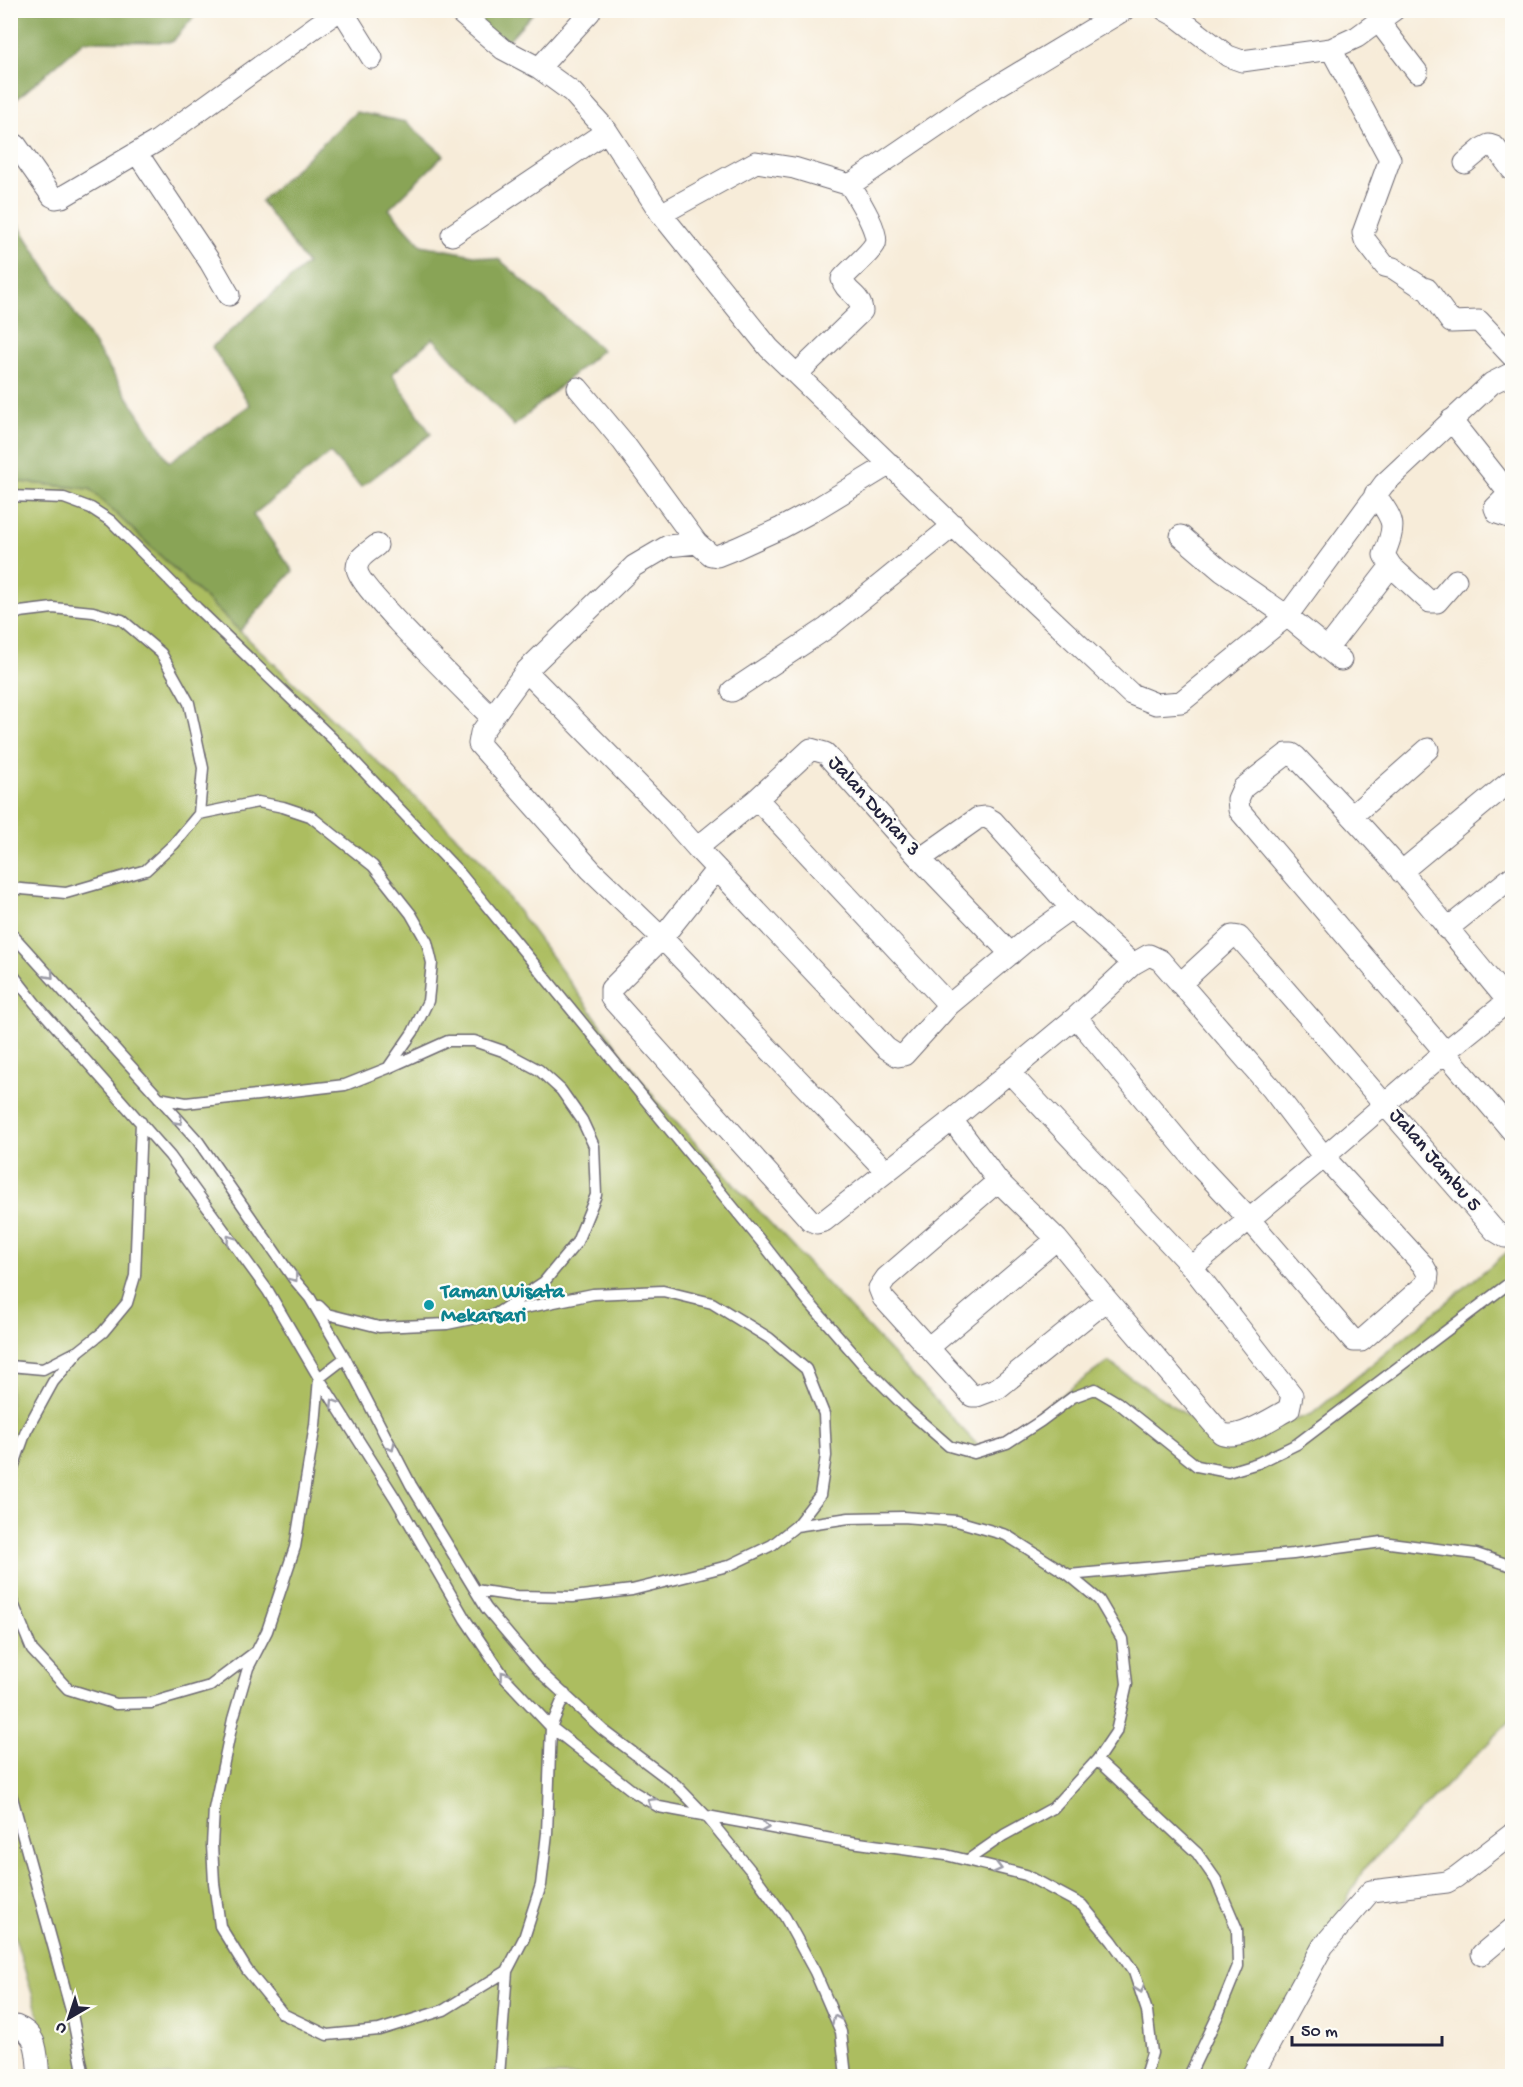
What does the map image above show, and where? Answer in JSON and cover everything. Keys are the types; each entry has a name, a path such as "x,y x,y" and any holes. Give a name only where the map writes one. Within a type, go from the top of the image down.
{"street":[{"path":"16,145 52,196 56,198 157,141 341,10 372,58"},
{"path":"457,10 503,49 539,68 572,92 607,131 661,214 770,348 1131,694 1156,704 1181,702 1287,616 1384,484 1492,383 1512,373"},
{"path":"850,185 976,99 1124,10"},
{"path":"1165,10 1228,56 1242,62 1331,49 1357,37 1386,16 1417,72"},
{"path":"539,68 590,12"},
{"path":"1331,49 1390,159 1363,233 1365,240 1385,266 1393,268 1427,289 1451,322 1479,321 1512,356"},
{"path":"452,235 607,131"},
{"path":"1465,163 1489,145 1495,147 1512,170"},
{"path":"137,153 210,262 229,295"},
{"path":"661,214 756,162 794,168 850,185 863,206 876,235 875,244 842,279 844,286 856,295 862,311 797,374"},
{"path":"578,388 623,442 697,543 711,555 717,556 781,528 890,464"},
{"path":"1451,420 1508,492 1508,495 1495,508 1497,513 1512,518"},
{"path":"1376,494 1394,525 1384,557 1391,567 1430,602 1437,602 1456,580"},
{"path":"732,691 827,628 954,525"},
{"path":"1181,536 1230,577 1287,616 1334,655 1391,567"},
{"path":"697,543 668,546 634,566 526,671 479,736 481,747 591,870 662,938 886,1171"},
{"path":"377,545 359,559 356,567 357,575 405,630 492,718"},
{"path":"526,671 666,813 886,1048 898,1056 904,1055 949,1005 1032,936 1071,908"},
{"name":"Jalan Durian 3","path":"697,848 757,799 811,749 818,750 825,753 920,859 1011,954"},
{"path":"1352,816 1428,749"},
{"path":"1192,1267 1445,1052 1511,1002 1352,816 1289,753 1242,788 1238,799 1239,810 1445,1052 1512,1131"},
{"path":"1401,872 1512,780"},
{"path":"757,799 949,1005"},
{"path":"920,859 978,818 986,817 993,821 1071,908 1133,964"},
{"path":"717,869 662,938 611,989 610,998 810,1220 817,1223 824,1221 952,1120 1076,1017 1133,964 1149,956 1160,960 1272,1089 1324,1157 1415,1257 1428,1274 1427,1283 1361,1341 1354,1341 1202,1168 1076,1017"},
{"path":"1447,929 1512,877"},
{"name":"Jalan Jambu 5","path":"1180,984 1232,936 1239,937 1496,1231 1505,1237 1512,1236"},
{"path":"952,1120 998,1181 1057,1239 1221,1433 1226,1436 1237,1436 1289,1409 1292,1395 1192,1267 1009,1072"},
{"path":"998,1181 886,1278 879,1288 883,1298 928,1348 972,1396 977,1396 998,1388 1107,1300"},
{"path":"928,1348 1057,1239"},
{"path":"1252,2076 1323,1946 1371,1891 1447,1882 1512,1834"},
{"path":"1482,1954 1512,1929"},
{"path":"10,2031 16,2026 22,2028 35,2040 39,2076"}],"lane":[{"path":"10,496 64,498 91,508 111,521 337,743 459,872 836,1334 910,1412 949,1446 974,1453 1007,1443 1073,1397 1095,1389 1117,1402 1197,1466 1228,1472 1258,1463 1297,1444 1512,1281"},
{"path":"10,617 20,612 53,608 93,612 122,620 160,653 189,703 203,768 199,814 174,844 146,870 66,893 10,888"},
{"path":"199,814 258,802 310,816 373,866 411,914 427,942 432,963 428,1001 413,1032 388,1068"},
{"path":"10,932 198,1141 293,1278 327,1314 379,1328 447,1324 593,1294 663,1291 712,1303 769,1338 806,1369 824,1414 826,1456 820,1495 796,1526 772,1545 728,1566 632,1590 573,1597 516,1596 475,1590"},
{"path":"10,971 35,1003 170,1156 268,1291 472,1629 505,1678 551,1727 634,1792 659,1807 837,1840 968,1860 1026,1875 1082,1905 1134,1972 1147,2011 1152,2053 1145,2076"},
{"path":"159,1098 186,1103 345,1085 448,1041 474,1041 503,1051 539,1070 561,1090 582,1120 594,1146 596,1195 577,1242 544,1282 496,1314"},
{"path":"10,1476 26,1431 53,1382 79,1351 103,1332 127,1303 135,1276 141,1122"},
{"path":"310,1298 345,1358 411,1485 486,1608 540,1672 603,1730 676,1785 707,1817 752,1872 784,1917 815,1972 841,2032 846,2076"},
{"path":"10,1366 43,1369 79,1351"},
{"path":"345,1358 319,1378 315,1425 295,1547 267,1630 248,1668 223,1758 214,1809 212,1845 220,1926 247,1970 283,2014 327,2035 379,2030 444,2010 507,1971"},
{"path":"796,1526 849,1518 903,1517 957,1521 1006,1536 1069,1575 1099,1600 1122,1639 1127,1684 1116,1732 1098,1760 1053,1808 1005,1835 968,1860"},
{"path":"1069,1575 1293,1554 1382,1542 1476,1554 1512,1566"},
{"path":"10,1596 32,1650 68,1689 116,1704 152,1703 210,1686 256,1651"},
{"path":"499,2076 507,1971 524,1938 541,1885 547,1833 551,1727 565,1694"},
{"path":"1098,1760 1197,1853 1216,1880 1237,1929 1238,1966 1189,2076"},
{"path":"10,1790 72,2014 84,2076"}],"green space":[{"path":"11,10 199,11 172,42 84,41 11,104"},
{"path":"452,11 535,11 502,47"},
{"path":"356,112 406,122 444,155 389,209 421,245 500,260 602,350 514,426 433,338 392,374 431,434 361,487 330,453 253,515 293,571 240,631 90,489 11,481 11,213 169,462 250,405 212,347 307,264 261,201"},
{"name":"Taman Wisata Mekarsari","path":"10,481 90,489 480,859 659,1104 983,1451 1108,1362 1227,1443 1312,1414 1512,1248 1512,1719 1363,1870 1252,2076 57,2076 10,1921"}],"place":[{"name":"Taman Wisata Mekarsari","path":"429,1305"}]}
